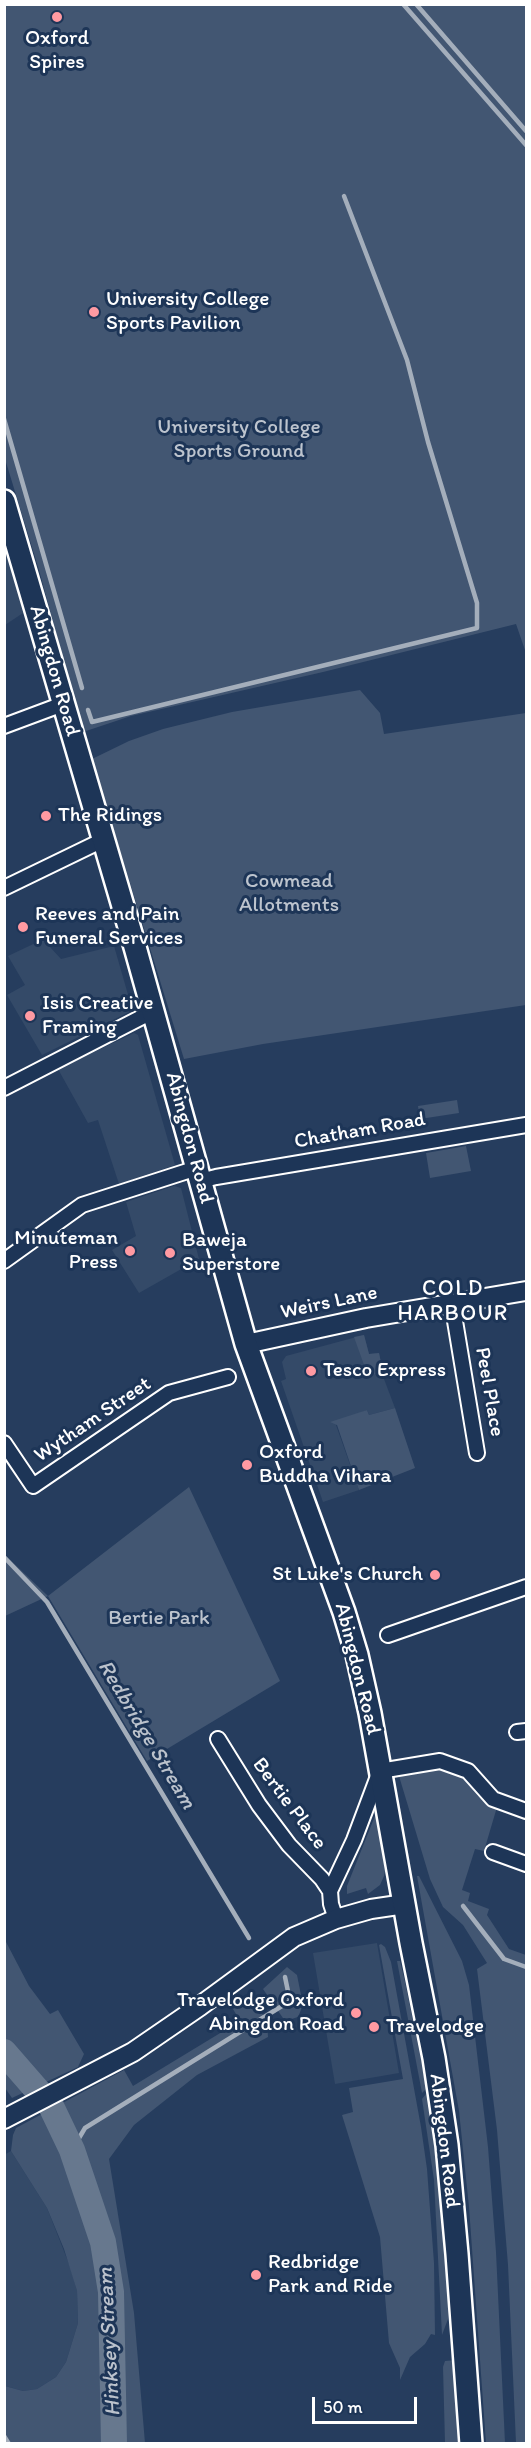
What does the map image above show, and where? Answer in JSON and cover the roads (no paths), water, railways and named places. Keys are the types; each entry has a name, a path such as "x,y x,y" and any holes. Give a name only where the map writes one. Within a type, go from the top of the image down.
{"main road":[{"name":"Abingdon Road","path":"4,501 10,539 63,704 103,840 246,1344 351,1632 370,1713 434,2058 447,2145 463,2321 471,2444"}],"street":[{"path":"4,726 63,704"},
{"path":"4,888 103,840"},
{"path":"4,1088 142,1017 154,1014"},
{"name":"Chatham Road","path":"4,1262 82,1205 199,1175 216,1177 526,1125"},
{"name":"Weirs Lane","path":"246,1344 366,1318 526,1291"},
{"name":"Peel Place","path":"452,1303 477,1453"},
{"name":"Wytham Street","path":"4,1443 33,1486 169,1393 228,1377"},
{"path":"388,1635 526,1587"},
{"name":"Bertie Place","path":"218,1739 259,1805 289,1845 322,1879 330,1891"},
{"path":"336,1919 330,1891 354,1840 380,1771 440,1761 468,1771 494,1799 526,1811"},
{"path":"493,1852 526,1864"},
{"path":"12,2115 133,2052 294,1937 336,1919 371,1909 405,1904"}],"waterway":[{"path":"403,4 526,145"},
{"path":"416,4 526,131"},
{"path":"88,710 92,722 477,628 477,603 428,442 407,360 344,196"},
{"path":"4,419 82,688"},
{"name":"Redbridge Stream","path":"4,1557 47,1602 249,1938"},
{"path":"463,1906 504,1959 526,1967"},
{"name":"Redbridge Stream","path":"72,2150 85,2128 290,2001 285,1977"},
{"name":"Hinksey Stream","path":"4,2052 51,2106 72,2150 103,2242 111,2292 114,2444"},
{"path":"4,2436 9,2444"}],"place":[{"name":"Oxford Spires","path":"57,17"},
{"name":"University College Sports Pavilion","path":"94,312"},
{"name":"The Ridings","path":"46,816"},
{"name":"Reeves and Pain Funeral Services","path":"23,927"},
{"name":"Isis Creative Framing","path":"30,1016"},
{"name":"Minuteman Press","path":"130,1251"},
{"name":"Baweja Superstore","path":"170,1253"},
{"name":"Tesco Express","path":"311,1371"},
{"name":"Oxford Buddha Vihara","path":"247,1465"},
{"name":"St Luke's Church","path":"435,1575"},
{"name":"Travelodge Oxford Abingdon Road","path":"356,2013"},
{"name":"Travelodge","path":"374,2027"},
{"name":"Redbridge Park and Ride","path":"256,2275"}],"district":[{"name":"COLD HARBOUR","path":"453,1302"}],"park label":[{"name":"University College Sports Ground","path":"239,440"},
{"name":"Cowmead Allotments","path":"289,894"},
{"name":"Bertie Park","path":"159,1619"}]}
